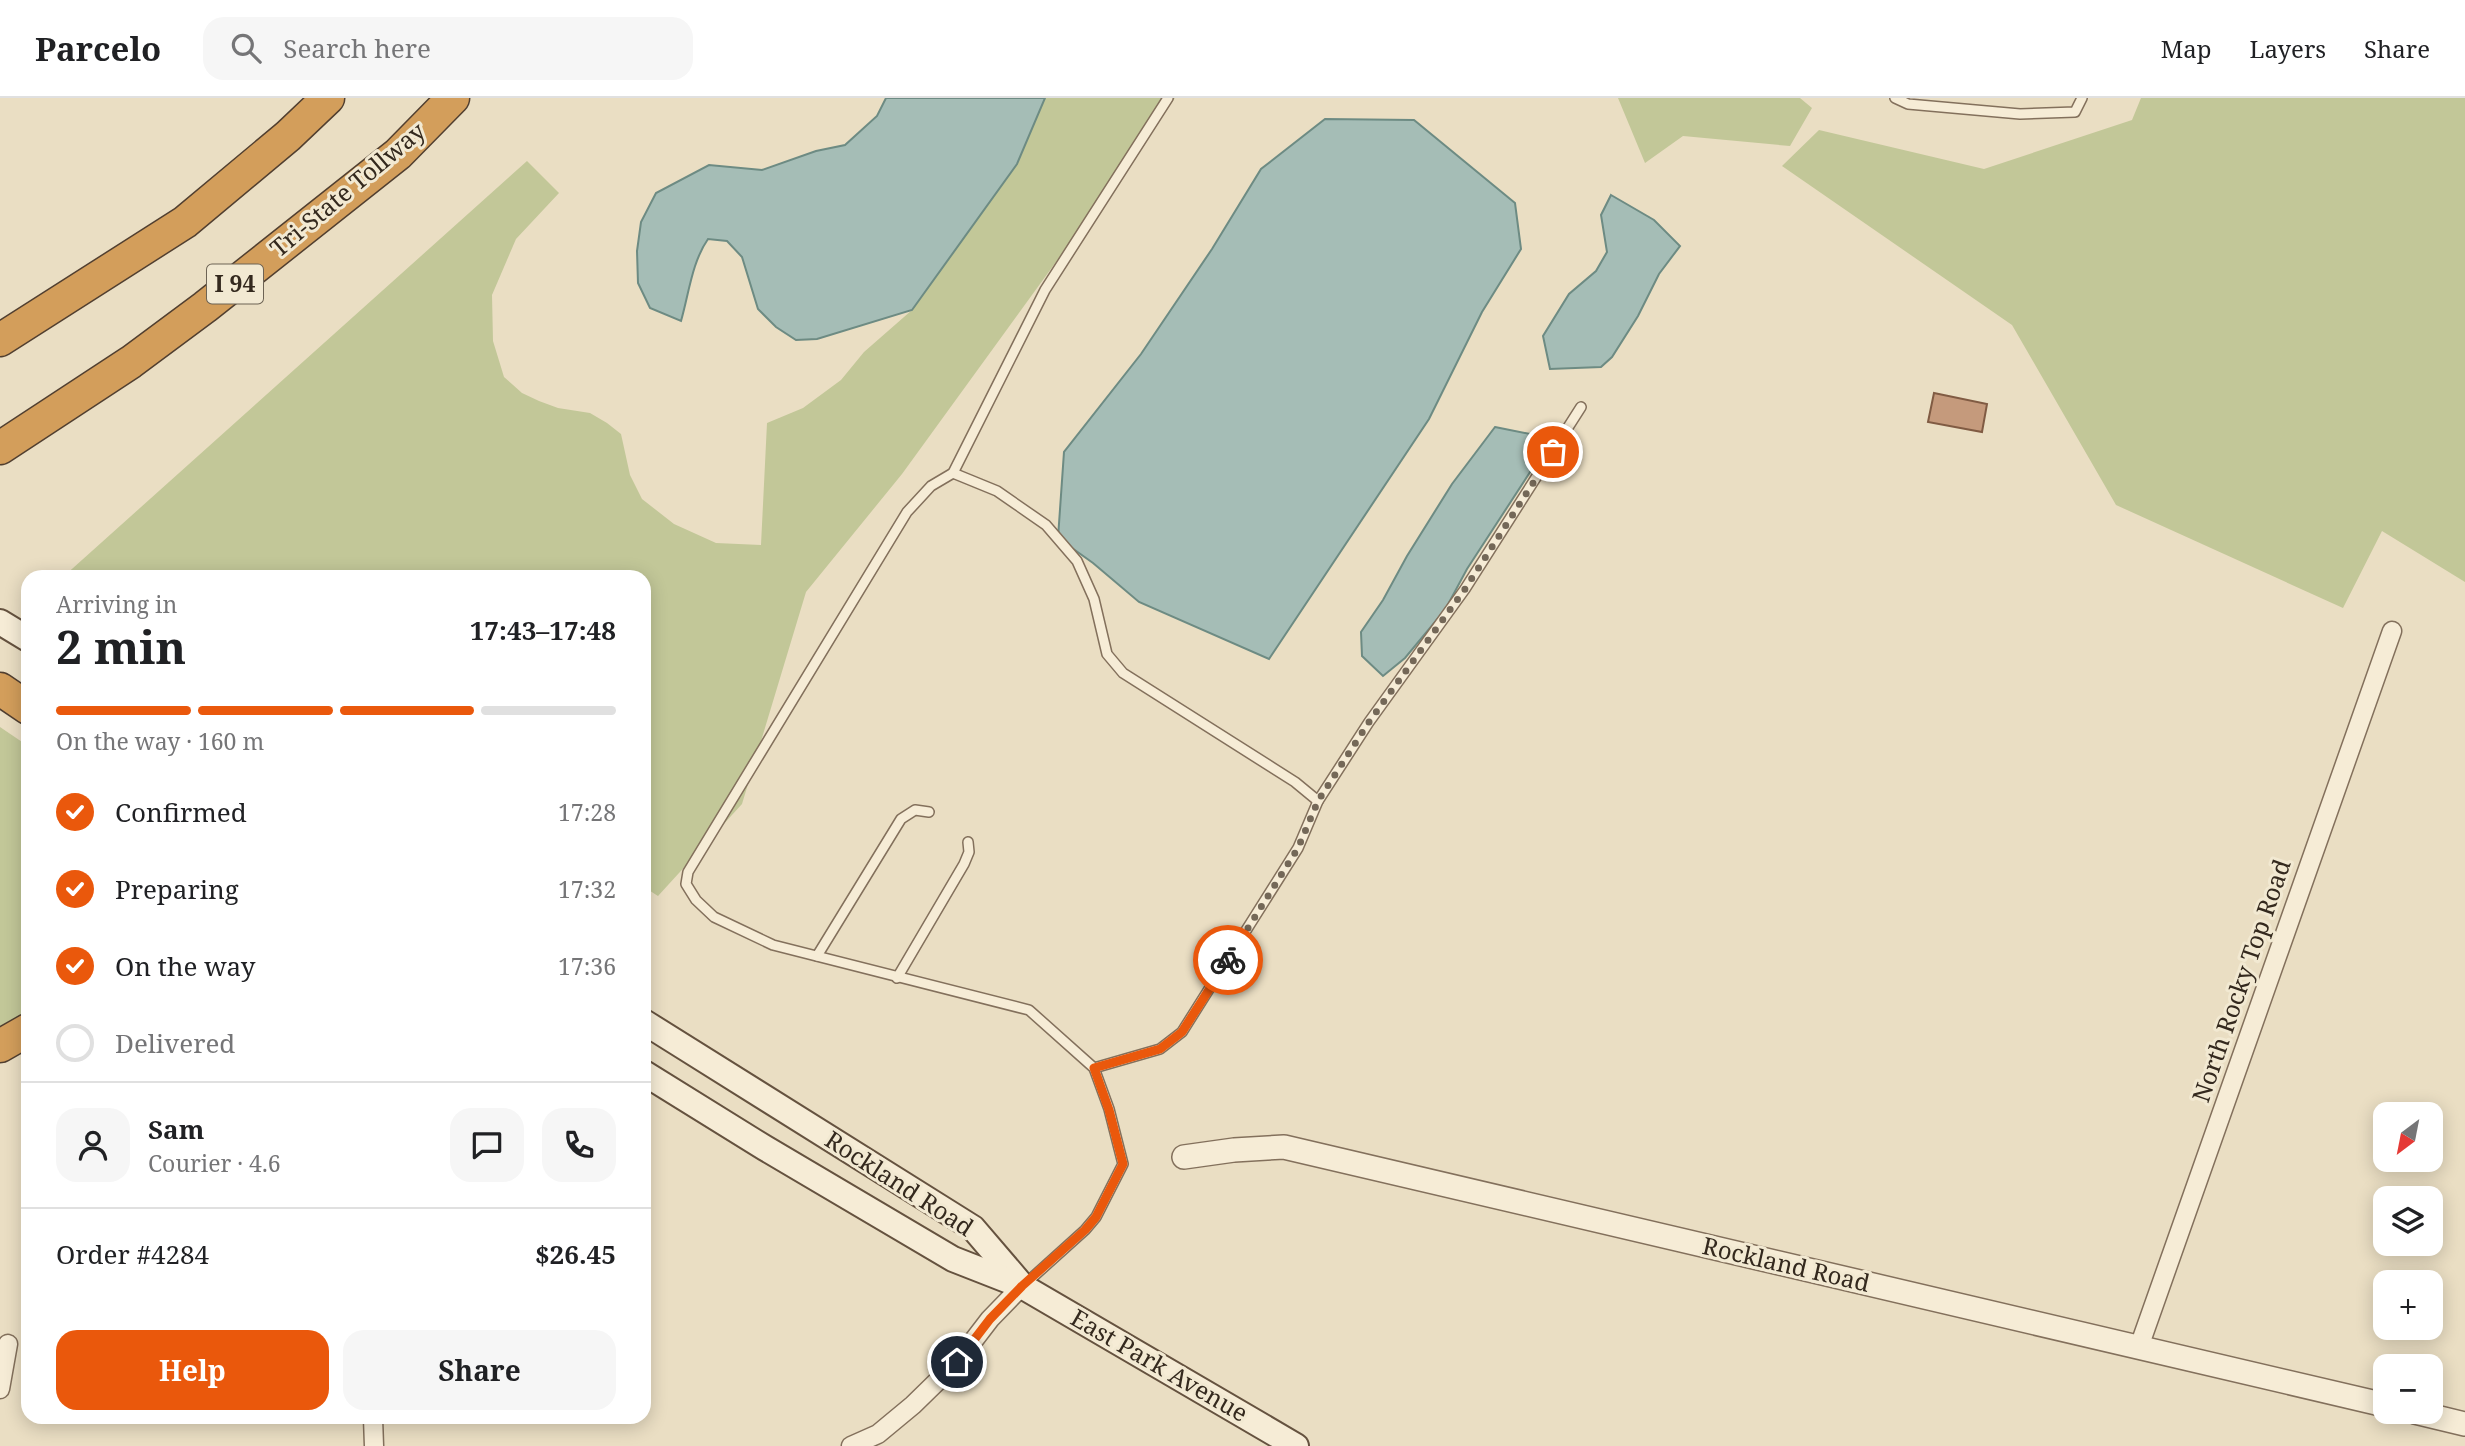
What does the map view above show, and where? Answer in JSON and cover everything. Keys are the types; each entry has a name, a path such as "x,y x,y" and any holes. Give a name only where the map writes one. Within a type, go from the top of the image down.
{"highway":[{"path":"0,340 185,222 288,136 328,98"},
{"name":"Tri-State Tollway","path":"0,448 131,362 205,307 398,153 453,98"},
{"path":"0,689 21,703"},
{"path":"0,1046 21,1034"}],"main road":[{"path":"0,622 21,635"},
{"path":"0,677 21,690"},
{"name":"Rockland Road","path":"651,1026 973,1228 1022,1286"},
{"name":"Rockland Road","path":"651,1077 953,1259 1022,1286"},
{"name":"East Park Avenue","path":"1022,1286 1296,1446"}],"street":[{"name":"North Rocky Top Road","path":"2139,1348 2392,631"},
{"name":"Rockland Road","path":"1184,1157 1284,1147 2373,1402"},
{"path":"851,1446 878,1434 913,1405 957,1362 990,1319 1022,1286"},
{"path":"0,1389 8,1344"},
{"path":"2443,1419 2465,1424"},
{"path":"373,1424 374,1446"}],"lane":[{"path":"1022,1286 1096,1217 1123,1164 1109,1110 1094,1068 1029,1010 773,945 714,917 696,900 686,884 688,872 907,512 931,486 953,473 1045,290 1168,98"},
{"path":"1895,98 1908,104 2020,114 2075,112 2082,98"},
{"path":"1094,1068 1160,1049 1182,1032 1298,848 1318,801 1369,722 1465,589 1581,407"},
{"path":"953,473 997,491 1046,525 1070,552 1094,599 1107,653 1123,673 1295,782 1318,801"},
{"path":"817,956 901,819 915,810 929,812"},
{"path":"897,978 964,864 969,852 968,842"}],"green space":[{"path":"1045,98 1175,98 902,474 806,592 742,804 658,896 651,892 651,570 71,570 527,161 559,193 516,239 492,295 493,341 504,377 522,393 558,408 590,413 621,434 630,475 642,499 674,524 716,543 761,545 767,423 803,408 841,380 864,352 912,310 1017,164"},
{"path":"1618,98 1800,98 1812,108 1790,146 1683,136 1645,163"},
{"path":"2141,98 2465,98 2465,582 2382,531 2343,608 2116,505 2012,325 1782,166 1819,130 1984,169 2132,120"},
{"path":"0,727 21,741 21,1028 0,1039"}],"water":[{"path":"886,98 1045,98 1017,164 912,310 817,339 796,340 776,327 758,309 742,257 727,241 708,239 695,268 681,321 650,308 638,283 637,251 641,222 656,193 709,165 762,170 816,151 845,145 877,116"},
{"path":"1325,119 1414,120 1515,203 1521,249 1482,312 1429,419 1269,659 1139,602 1058,538 1064,452 1141,354 1212,249 1261,169"},
{"path":"1611,195 1654,220 1680,246 1659,274 1638,316 1612,357 1601,367 1550,369 1543,336 1569,294 1596,271 1607,252 1601,215"},
{"path":"1495,427 1540,436 1536,463 1467,569 1445,610 1405,658 1383,676 1362,656 1361,632 1452,484"}],"building":[{"path":"1934,393 1987,404 1982,432 1928,422"}],"way so far":[{"path":"1228,960 1298,848 1318,801 1369,722 1465,589 1553,452"}],"route":[{"path":"957,1362 990,1319 1096,1217 1123,1164 1109,1110 1094,1068 1160,1049 1182,1032 1228,960"}]}
